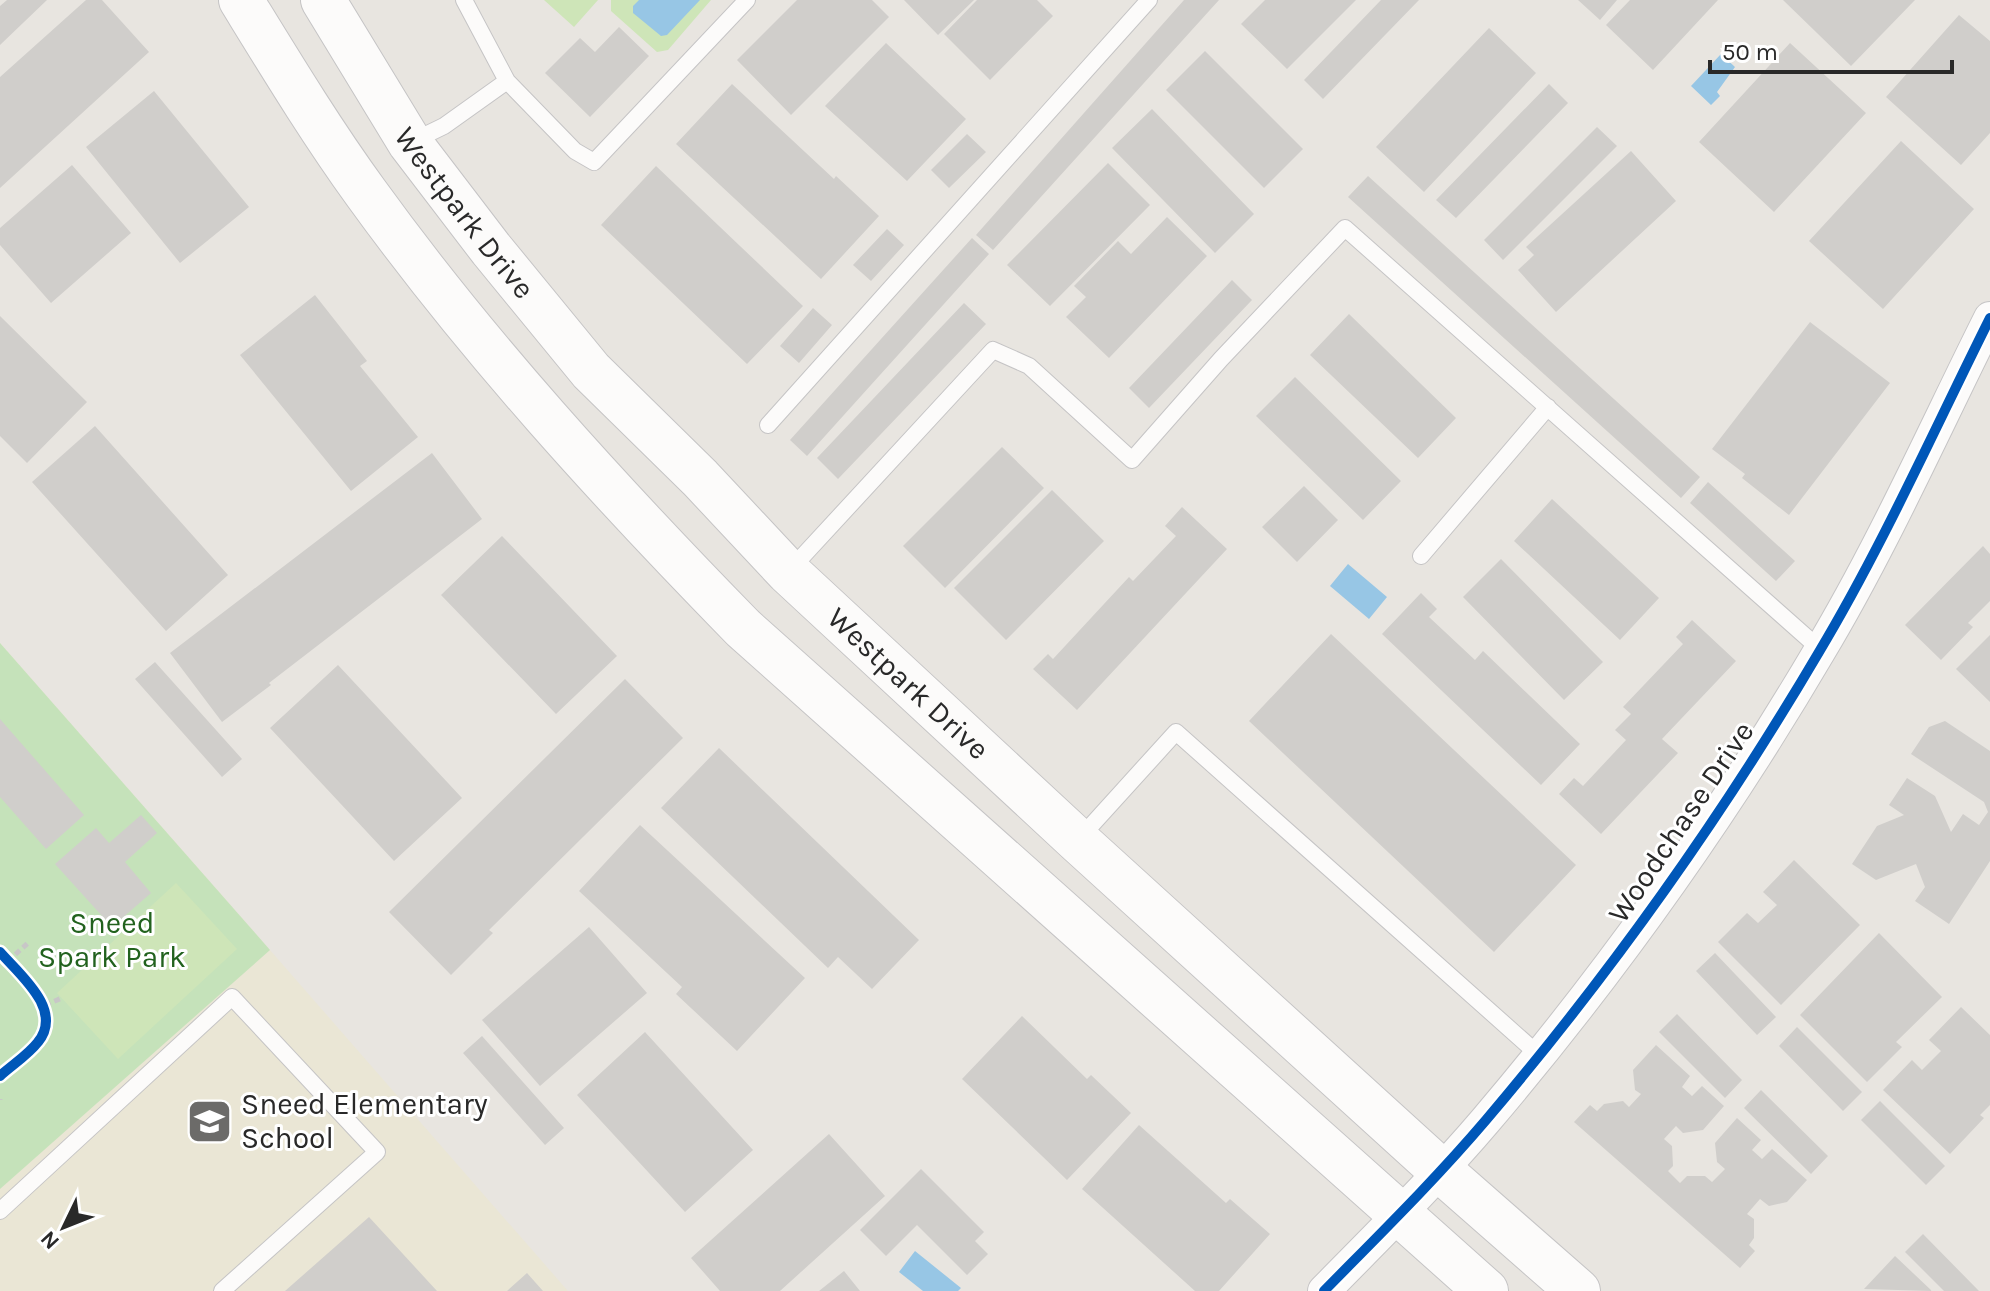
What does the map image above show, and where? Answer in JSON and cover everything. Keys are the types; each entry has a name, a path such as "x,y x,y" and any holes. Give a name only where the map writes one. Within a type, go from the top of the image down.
{"main road":[{"path":"241,0 366,193 490,351 651,533 743,628 1486,1291"},
{"name":"Westpark Drive","path":"323,0 410,143 491,249 591,371 700,478 788,572 1078,841 1578,1291"}],"street":[{"name":"Woodchase Drive","path":"1324,1291 1486,1121 1630,942 1779,719 1821,650 1913,476 1990,318"}],"lane":[{"path":"464,0 507,81 575,151 594,162 747,0"},
{"path":"768,425 1149,0"},
{"path":"410,143 444,126 507,81"},
{"path":"788,572 993,350 1029,366 1132,460 1221,359 1345,228 1821,650"},
{"path":"1421,556 1548,407"},
{"path":"1078,841 1176,732 1539,1055"},
{"path":"0,1211 232,997 377,1152 222,1291"}],"path":[{"path":"17,972 4,957 29,942"},
{"path":"35,994 45,1010 62,998"}],"shaded area":[{"name":"Sneed Elementary School","path":"0,643 270,950 568,1291 0,1291"}],"green space":[{"path":"544,0 598,0 574,27"},
{"path":"611,0 711,0 668,50 657,52 611,11"},
{"name":"Sneed Spark Park","path":"0,643 270,950 0,1189"},
{"path":"176,883 237,949 118,1059 57,993"}],"water":[{"path":"639,0 700,0 667,35 661,36 633,13 633,6"},
{"path":"1721,54 1735,67 1717,92 1720,96 1711,105 1691,86"},
{"path":"1348,564 1387,597 1369,619 1330,586"},
{"path":"915,1251 961,1288 958,1291 923,1291 899,1272"}],"building":[{"path":"7,0 47,0 0,45 0,6"},
{"path":"86,0 102,0 149,52 0,188 0,77"},
{"path":"797,0 872,0 889,17 791,115 737,60"},
{"path":"904,0 974,0 938,35"},
{"path":"977,0 1037,0 1053,16 990,80 944,34"},
{"path":"1184,0 1219,0 993,250 976,235"},
{"path":"1265,0 1356,0 1287,69 1241,24"},
{"path":"1381,0 1419,0 1323,99 1304,80"},
{"path":"1578,0 1617,0 1600,20"},
{"path":"1630,0 1718,0 1653,70 1606,25"},
{"path":"1783,0 1915,0 1851,66"},
{"path":"1959,15 1990,41 1990,133 1961,165 1886,97"},
{"path":"619,27 649,56 590,117 545,73 580,38 595,52"},
{"path":"1489,28 1536,73 1424,192 1376,147"},
{"path":"886,43 966,119 907,181 825,106"},
{"path":"1790,43 1866,113 1774,212 1699,142"},
{"path":"1205,51 1303,149 1264,188 1166,90"},
{"path":"732,84 834,179 836,176 879,216 821,279 676,144"},
{"path":"1549,84 1568,103 1456,218 1436,200"},
{"path":"154,91 249,207 180,263 86,147"},
{"path":"1152,109 1254,214 1215,253 1112,148"},
{"path":"1597,127 1617,146 1503,260 1484,240"},
{"path":"967,134 986,152 949,188 931,170"},
{"path":"1901,141 1974,209 1883,309 1809,241"},
{"path":"1631,151 1676,201 1556,312 1518,270 1534,255 1526,247"},
{"path":"1108,163 1150,205 1050,306 1007,265"},
{"path":"72,165 131,233 51,303 0,245 0,228"},
{"path":"656,166 803,306 747,364 601,225"},
{"path":"1368,176 1700,477 1681,498 1348,197"},
{"path":"1167,217 1207,256 1109,358 1066,317 1086,297 1074,286 1118,241 1131,254"},
{"path":"887,229 904,245 871,281 853,265"},
{"path":"972,238 989,254 807,456 790,440"},
{"path":"1232,280 1252,300 1149,408 1129,388"},
{"path":"315,295 367,361 360,366 418,437 351,491 240,355"},
{"path":"964,303 986,324 838,479 817,458"},
{"path":"813,308 832,325 799,363 780,346"},
{"path":"1349,314 1456,418 1418,458 1310,355"},
{"path":"0,316 87,402 27,463 0,436"},
{"path":"1810,322 1890,383 1789,515 1742,478 1745,474 1712,449"},
{"path":"1295,377 1401,481 1363,520 1256,416"},
{"path":"95,426 228,575 166,631 32,482"},
{"path":"1002,447 1044,488 945,588 903,546"},
{"path":"432,453 482,519 222,722 170,653"},
{"path":"1708,482 1795,561 1776,581 1690,503"},
{"path":"1304,486 1338,520 1297,562 1262,527"},
{"path":"1052,490 1104,541 1006,640 954,588"},
{"path":"1552,499 1659,598 1620,640 1514,541"},
{"path":"1182,507 1227,549 1077,710 1033,669 1048,654 1053,659 1129,577 1133,581 1176,536 1165,526"},
{"path":"502,536 617,656 556,714 441,595"},
{"path":"1983,546 1990,554 1990,601 1968,623 1973,627 1941,660 1905,625"},
{"path":"1501,559 1603,662 1564,700 1463,597"},
{"path":"1421,593 1437,609 1429,617 1475,660 1483,651 1580,744 1541,785 1382,634"},
{"path":"1692,620 1736,661 1662,739 1678,753 1601,834 1559,794 1574,778 1583,786 1626,740 1615,730 1631,714 1623,707 1683,644 1676,637"},
{"path":"1331,634 1576,865 1494,952 1249,721"},
{"path":"1990,635 1990,702 1956,669"},
{"path":"155,662 242,759 222,777 135,679"},
{"path":"338,665 462,798 394,861 270,728"},
{"path":"625,679 683,738 489,930 493,933 451,975 389,912"},
{"path":"0,719 84,815 46,849 0,797"},
{"path":"1945,721 1990,751 1990,861 1949,924 1915,901 1925,887 1916,864 1876,880 1852,864 1877,826 1904,815 1889,805 1907,778 1935,796 1951,832 1963,814 1979,825 1988,812 1984,802 1911,754 1929,727"},
{"path":"719,748 919,940 872,989 838,957 828,968 661,808"},
{"path":"141,815 157,833 125,862 151,893 112,927 55,864 96,828 109,843"},
{"path":"640,825 805,978 737,1051 676,994 682,987 579,891"},
{"path":"1794,860 1860,925 1781,1005 1718,942 1747,913 1758,923 1777,905 1763,892"},
{"path":"589,927 647,993 540,1086 482,1020"},
{"path":"1879,933 1942,997 1896,1042 1902,1047 1867,1082 1800,1015"},
{"path":"1715,953 1776,1017 1757,1035 1696,971"},
{"path":"1961,1007 1990,1035 1990,1105 1980,1115 1984,1118 1950,1154 1883,1090 1912,1060 1922,1070 1941,1051 1929,1040"},
{"path":"1677,1014 1742,1080 1725,1098 1659,1032"},
{"path":"1022,1016 1087,1079 1091,1075 1131,1113 1067,1180 962,1079"},
{"path":"1797,1027 1862,1092 1843,1111 1779,1046"},
{"path":"645,1032 753,1150 685,1212 577,1095"},
{"path":"482,1036 564,1128 545,1145 463,1053"},
{"path":"1656,1045 1690,1076 1682,1087 1692,1096 1702,1086 1724,1106 1703,1130 1683,1133 1676,1126 1664,1139 1672,1146 1673,1166 1668,1171 1680,1183 1687,1176 1705,1176 1712,1182 1725,1169 1717,1162 1715,1143 1737,1118 1761,1140 1752,1150 1762,1159 1772,1149 1807,1180 1787,1202 1769,1206 1760,1199 1747,1214 1754,1219 1754,1238 1749,1245 1755,1251 1740,1268 1574,1122 1590,1105 1597,1111 1604,1104 1623,1101 1629,1107 1641,1094 1635,1090 1633,1070"},
{"path":"1761,1090 1828,1156 1811,1174 1744,1108"},
{"path":"1880,1101 1945,1166 1926,1185 1861,1120"},
{"path":"1139,1125 1226,1203 1230,1199 1270,1234 1219,1291 1195,1291 1082,1189"},
{"path":"829,1134 885,1196 780,1291 720,1291 691,1258"},
{"path":"921,1169 984,1232 975,1241 988,1254 967,1275 917,1225 886,1256 860,1230"},
{"path":"369,1217 437,1291 285,1291"},
{"path":"1923,1234 1979,1291 1944,1291 1905,1252"},
{"path":"1895,1256 1932,1291 1864,1289"},
{"path":"844,1271 860,1291 819,1291"},
{"path":"527,1273 543,1291 507,1291"}],"cycle path":[{"path":"1324,1291 1447,1164 1532,1065 1620,951 1704,834 1842,612 1990,318"},
{"path":"0,952 28,982 43,1006 46,1018 45,1030 38,1042 0,1076"}],"place":[{"name":"Sneed Elementary School","path":"210,1121"}]}
